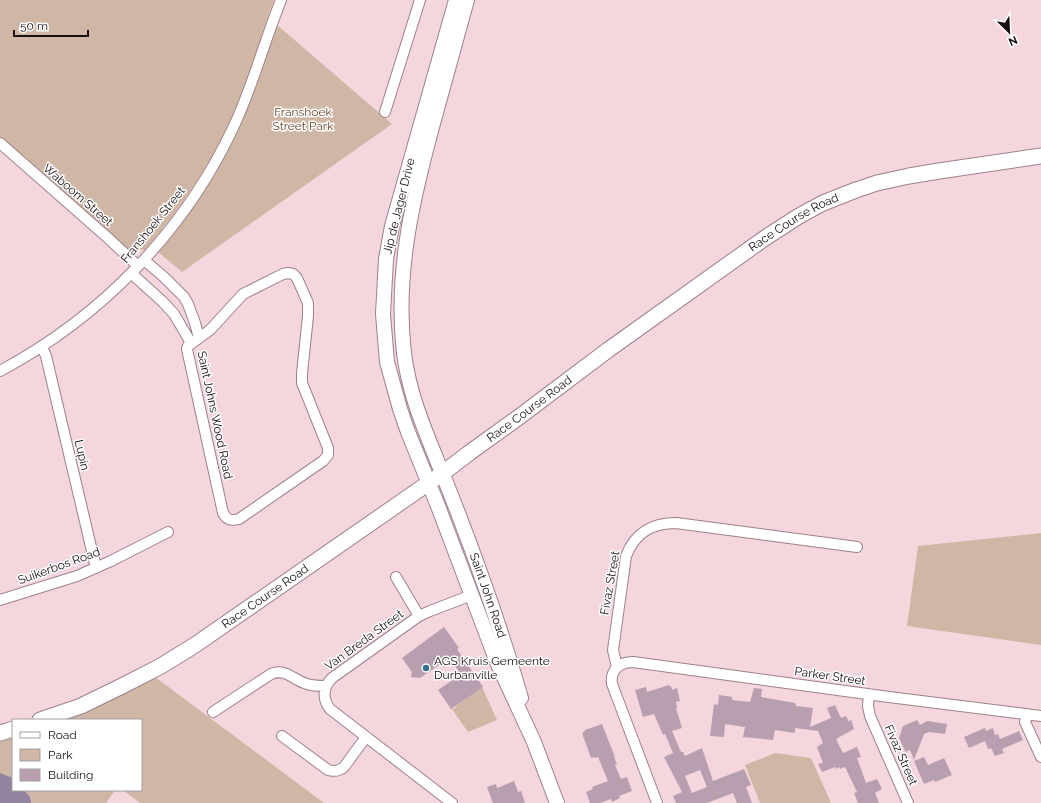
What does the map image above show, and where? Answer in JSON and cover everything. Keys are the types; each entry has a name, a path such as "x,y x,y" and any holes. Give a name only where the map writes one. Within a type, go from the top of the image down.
{"main road":[{"name":"Jip de Jager Drive","path":"429,483 416,454 400,409 387,362 383,314 384,290 386,259 392,226 456,0"},
{"name":"Jip de Jager Drive","path":"442,473 422,421 410,384 403,347 402,279 409,224 423,158 467,0"},
{"name":"Race Course Road","path":"43,719 81,706 161,666 190,648 429,483 627,337 765,238 799,216 823,203 856,190 909,176 1041,156"},
{"name":"Saint John Road","path":"442,473 512,665 534,742"},
{"name":"Saint John Road","path":"429,483 497,662 534,742 557,803"},
{"path":"0,733 12,729"}],"street":[{"name":"Franshoek Street","path":"0,371 42,347 94,309 162,240 187,207 210,172 243,106 281,0"},
{"path":"385,112 420,0"},
{"name":"Waboom Street","path":"0,143 138,266"},
{"path":"138,266 164,277 184,298 195,322 195,341"},
{"path":"138,266 195,341"},
{"name":"Saint Johns Wood Road","path":"291,273 295,276 308,299 309,309 302,383 328,448 328,455 323,461 238,519 234,520 229,520 223,513 187,352 188,346 195,341 210,330 242,294 283,274 291,273"},
{"name":"Lupin","path":"42,347 46,356 96,568"},
{"name":"Fivaz Street","path":"657,803 611,680 617,667 612,650 626,556 636,538 647,529 661,524 676,522 857,547"},
{"name":"Suikerbos Road","path":"0,600 77,576 168,532"},
{"path":"396,577 419,616"},
{"name":"Van Breda Street","path":"452,803 330,709 324,694 326,686 332,678 419,616 472,595"},
{"name":"Parker Street","path":"617,667 624,662 633,662 869,695 1041,716"},
{"path":"213,712 276,672 283,672 308,685 326,686"},
{"name":"Fivaz Street","path":"869,695 868,706 870,716 908,803"},
{"path":"1027,714 1025,722 1041,757"},
{"path":"282,736 328,770 336,771 344,767 366,737"}],"green space":[{"path":"0,0 274,0 242,96 233,117 200,177 174,215 145,250 130,251 0,137"},
{"name":"Franshoek Street Park","path":"276,24 392,124 182,272 158,252 184,218 230,146 252,97"},
{"path":"1041,533 1041,645 907,626 918,546"},
{"path":"155,677 324,803 140,803 124,791 142,791 142,719 64,719 117,697"},
{"path":"482,687 497,720 468,732 452,709"},
{"path":"12,737 12,791 114,791 106,803 0,803 0,741"},
{"path":"775,753 811,758 831,803 760,803 745,765"}],"shaded area":[{"path":"0,773 12,778 12,791 25,791 30,797 31,803 0,803"}],"building":[{"name":"AGS Kruis Gemeente Durbanville","path":"444,627 483,687 451,709 438,690 461,674 449,658 420,678 411,677 412,672 402,658"},
{"path":"669,685 671,686 672,690 677,688 680,701 676,702 676,708 682,728 672,731 681,752 683,752 685,756 702,748 713,781 744,769 751,785 746,787 752,803 737,803 733,793 707,803 676,803 673,796 682,792 664,757 673,753 654,714 643,717 635,690 646,687 647,692","holes":["700,770 707,787 692,793 685,776"]},
{"path":"754,688 762,689 761,697 795,703 796,706 813,708 810,727 831,718 827,708 835,705 841,718 846,716 849,722 851,719 854,729 836,739 843,753 857,747 861,757 857,758 866,783 877,779 882,789 875,793 879,803 858,803 854,793 857,792 845,767 840,769 839,767 836,769 835,767 822,772 818,764 823,763 817,747 823,743 818,731 795,728 795,733 775,730 773,740 743,737 745,727 725,724 724,737 710,736 714,704 718,705 719,695 732,697 732,700 750,702"},
{"path":"917,720 920,725 927,721 947,724 945,734 929,732 924,734 914,760 910,750 905,752 899,738 903,726"},
{"path":"602,724 615,757 617,764 615,765 621,779 627,777 632,791 619,796 620,798 612,802 611,799 600,803 590,803 586,792 593,789 592,787 608,781 598,757 591,758 582,733 585,730"},
{"path":"985,728 986,731 993,728 995,735 998,734 1000,739 1019,731 1023,740 1002,749 1004,753 995,756 991,748 988,749 985,741 969,748 964,737"},
{"path":"924,757 928,765 944,758 952,775 935,782 934,780 924,784 914,761"},
{"path":"514,781 518,792 521,791 525,803 493,803 487,787 496,784 497,788"}],"place":[{"name":"AGS Kruis Gemeente Durbanville","path":"426,668"}]}
